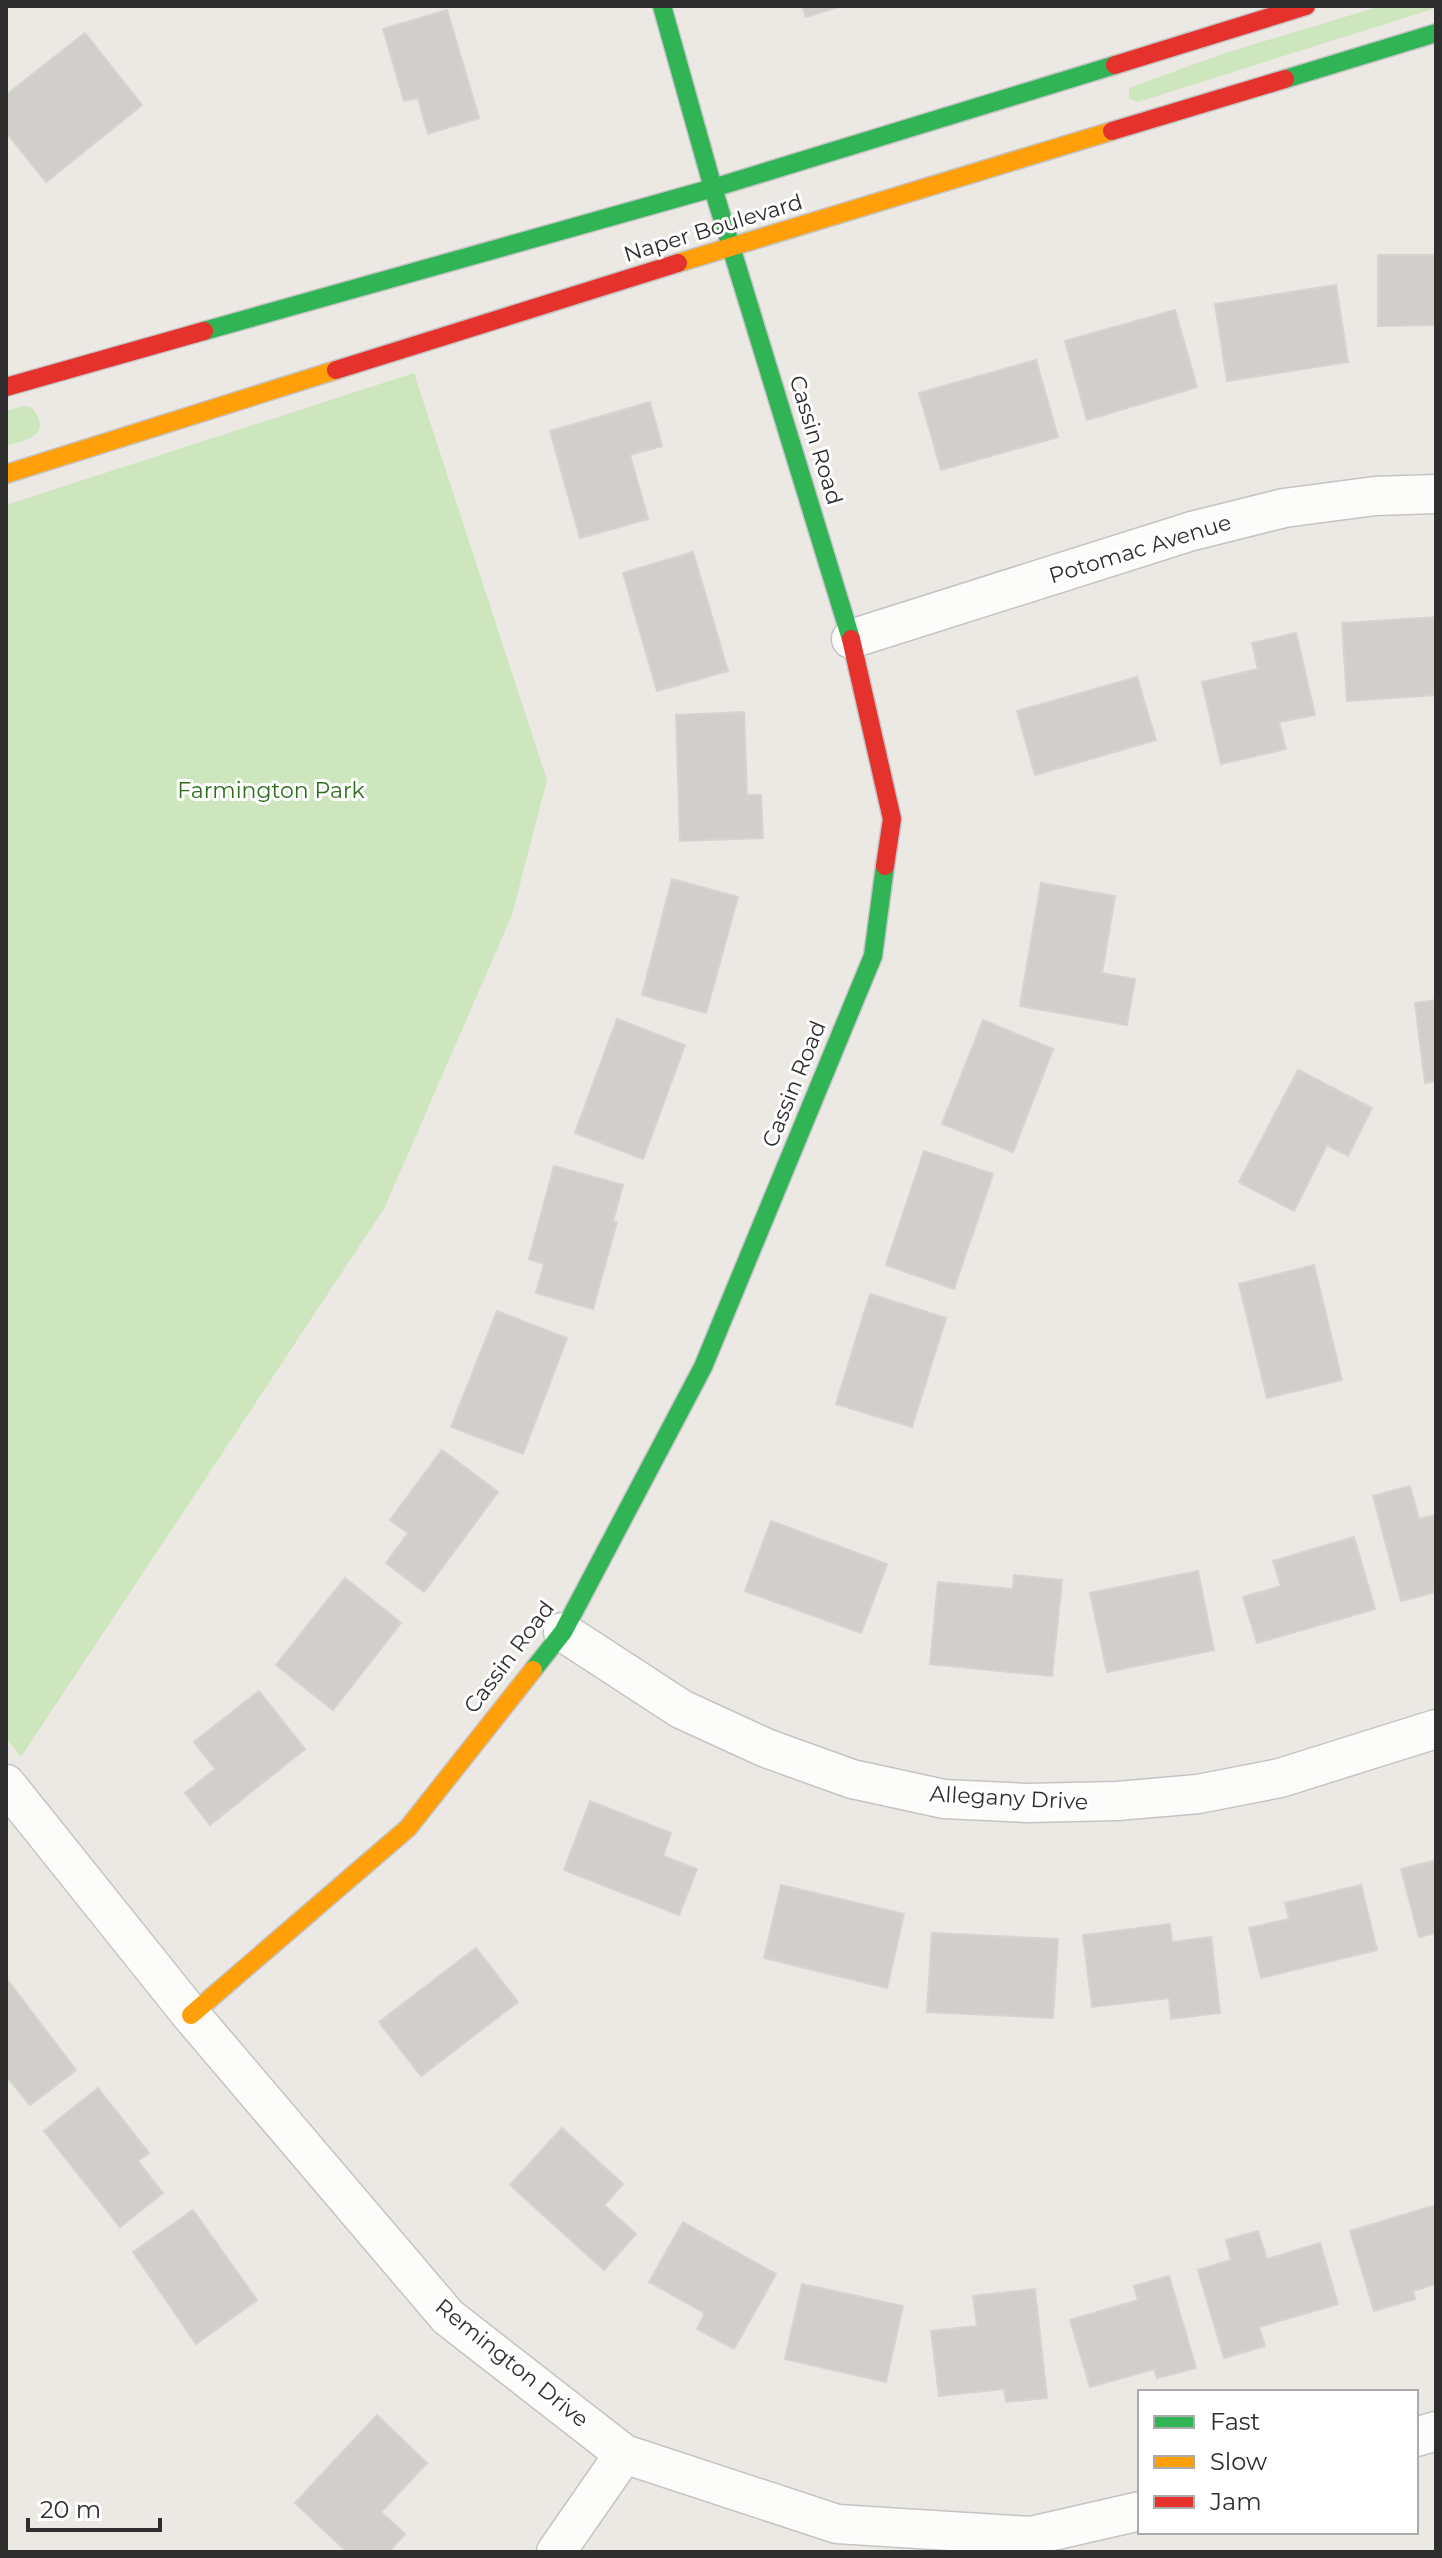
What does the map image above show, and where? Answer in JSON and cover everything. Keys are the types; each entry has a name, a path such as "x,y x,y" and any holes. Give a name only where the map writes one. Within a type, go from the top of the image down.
{"main road":[{"name":"Cassin Road","path":"191,2015 408,1828 563,1632 703,1367 873,956 892,819 851,639 713,188 662,6"},
{"name":"Naper Boulevard","path":"6,387 713,188 1306,6"},
{"name":"Naper Boulevard","path":"6,474 731,246 1436,33"}],"street":[{"name":"Potomac Avenue","path":"851,639 1192,531 1284,508 1375,496 1436,494"},
{"name":"Allegany Drive","path":"563,1632 681,1709 766,1748 852,1779 944,1799 1027,1803 1117,1801 1198,1794 1280,1778 1436,1729"},
{"name":"Remington Drive","path":"6,1784 191,2015 448,2317 624,2454 837,2524 1031,2536 1138,2511"},
{"path":"556,2552 624,2454"}],"green space":[{"path":"1381,6 1436,8 1138,102 1129,98 1129,88 1225,53"},
{"name":"Farmington Park","path":"414,373 547,780 512,915 384,1209 21,1757 6,1738 6,505"},
{"path":"31,407 37,416 39,430 30,438 6,446 6,411"}],"building":[{"path":"802,6 842,6 806,17"},
{"path":"447,10 479,118 428,134 418,98 404,101 383,29"},
{"path":"85,33 142,105 46,182 6,132 6,95"},
{"path":"1378,255 1436,255 1436,325 1378,326"},
{"path":"1336,285 1348,362 1227,381 1215,304"},
{"path":"1175,310 1197,387 1087,420 1065,341"},
{"path":"1036,360 1058,437 941,470 919,393"},
{"path":"650,402 662,446 630,455 648,519 580,538 550,431"},
{"path":"693,552 728,671 657,691 623,573"},
{"path":"1436,617 1436,695 1347,701 1342,623"},
{"path":"1296,633 1315,715 1279,722 1286,749 1221,764 1202,682 1258,669 1252,643"},
{"path":"1137,677 1156,740 1035,775 1017,711"},
{"path":"744,712 747,795 761,795 763,838 680,841 676,715"},
{"path":"672,879 738,897 706,1013 642,995"},
{"path":"1041,883 1115,896 1102,973 1135,979 1127,1025 1020,1006"},
{"path":"1436,1000 1436,1081 1425,1083 1415,1003"},
{"path":"617,1019 685,1045 643,1159 575,1133"},
{"path":"983,1020 1053,1049 1013,1152 942,1124"},
{"path":"1298,1070 1372,1108 1348,1156 1327,1145 1294,1211 1239,1182"},
{"path":"924,1151 993,1174 954,1289 886,1265"},
{"path":"554,1166 623,1185 613,1221 617,1222 593,1309 536,1293 544,1264 529,1259"},
{"path":"1314,1265 1342,1380 1267,1398 1239,1284"},
{"path":"870,1294 946,1318 912,1427 836,1404"},
{"path":"497,1311 567,1338 523,1454 451,1427"},
{"path":"442,1450 498,1492 424,1592 386,1563 408,1533 390,1520"},
{"path":"1410,1486 1419,1519 1436,1515 1436,1592 1401,1601 1373,1496"},
{"path":"771,1521 887,1564 861,1633 745,1591"},
{"path":"1354,1537 1375,1609 1257,1643 1243,1597 1281,1586 1273,1561"},
{"path":"1198,1571 1214,1650 1107,1672 1090,1593"},
{"path":"1014,1575 1062,1580 1052,1676 930,1664 938,1582 1013,1589"},
{"path":"345,1578 401,1623 333,1710 276,1665"},
{"path":"259,1691 305,1749 210,1825 185,1793 215,1769 194,1742"},
{"path":"590,1801 671,1833 663,1856 697,1869 679,1915 564,1870"},
{"path":"1436,1860 1436,1933 1419,1937 1401,1869"},
{"path":"781,1885 904,1914 887,1988 764,1958"},
{"path":"1361,1885 1377,1950 1261,1978 1249,1928 1289,1919 1285,1903"},
{"path":"1170,1924 1172,1942 1211,1937 1220,2013 1171,2019 1169,1998 1092,2007 1083,1935"},
{"path":"932,1933 1058,1939 1053,2018 927,2012"},
{"path":"476,1948 518,2002 421,2076 379,2022"},
{"path":"6,1978 76,2070 30,2105 6,2076"},
{"path":"98,2088 149,2153 138,2161 163,2193 120,2227 44,2131"},
{"path":"562,2128 623,2184 604,2205 636,2234 604,2270 510,2185"},
{"path":"1436,2205 1436,2284 1413,2291 1415,2299 1374,2311 1350,2231"},
{"path":"193,2210 257,2300 196,2344 133,2252"},
{"path":"683,2222 776,2274 734,2349 697,2329 705,2313 649,2282"},
{"path":"1258,2231 1267,2259 1320,2243 1338,2304 1259,2327 1265,2346 1224,2358 1198,2270 1231,2260 1226,2240"},
{"path":"1169,2276 1196,2368 1157,2378 1154,2369 1090,2387 1070,2320 1138,2300 1134,2286"},
{"path":"802,2284 903,2306 886,2382 785,2359"},
{"path":"1035,2289 1047,2398 1006,2402 1004,2389 939,2396 931,2331 977,2326 973,2296"},
{"path":"377,2415 427,2463 381,2512 405,2534 389,2552 347,2552 295,2503"}],"traffic: fast":[{"path":"662,6 713,188 851,639"},
{"path":"1285,79 1436,33"},
{"path":"204,331 713,188 1115,65"},
{"path":"533,1670 563,1632 703,1367 873,956 885,866"}],"traffic: slow":[{"path":"678,263 1112,131"},
{"path":"6,474 336,370"},
{"path":"191,2015 408,1828 533,1670"}],"traffic: jam":[{"path":"1115,65 1306,6"},
{"path":"1112,131 1285,79"},
{"path":"336,370 678,263"},
{"path":"6,387 204,331"},
{"path":"851,639 892,819 885,866"}]}
